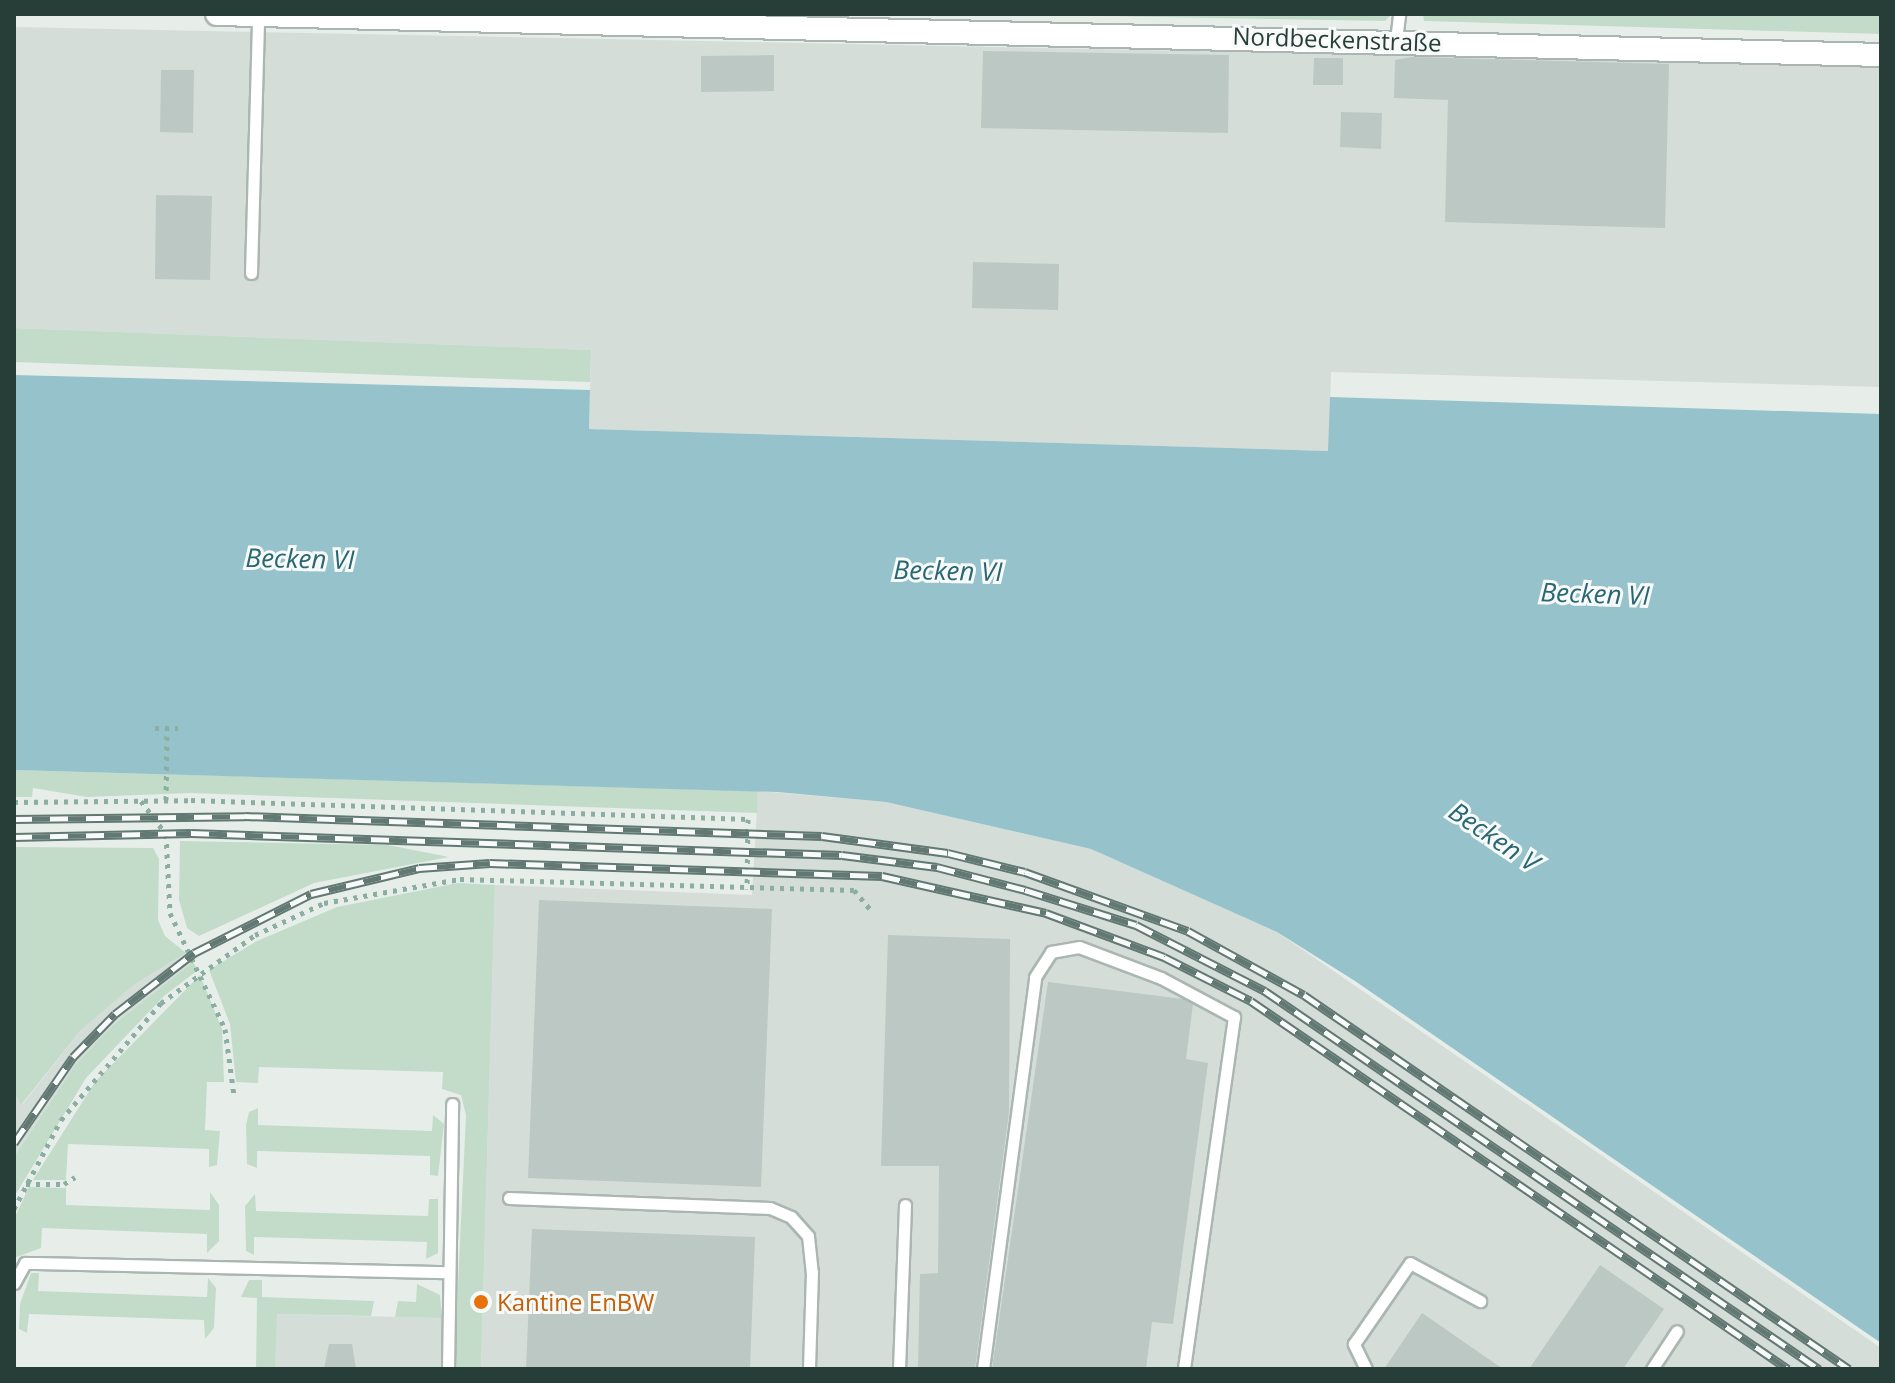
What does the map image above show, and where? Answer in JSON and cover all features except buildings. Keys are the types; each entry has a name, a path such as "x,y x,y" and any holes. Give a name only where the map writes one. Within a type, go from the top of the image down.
{"street":[{"name":"Nordbeckenstraße","path":"217,14 1396,40 1881,55"}],"lane":[{"path":"1396,40 1399,14"},
{"path":"251,273 258,15"},
{"path":"983,1369 1035,977 1051,952 1079,947 1161,978 1234,1017 1184,1369"},
{"path":"448,1369 447,1272 452,1104"},
{"path":"509,1198 770,1208 791,1217 808,1236 812,1272 809,1369"},
{"path":"899,1369 905,1205"},
{"path":"14,1283 25,1263 447,1272"},
{"path":"1366,1369 1354,1344 1410,1263 1480,1301"},
{"path":"1652,1369 1677,1331"}],"path":[{"path":"155,728 178,728"},
{"path":"166,800 167,728"},
{"path":"14,802 166,800 748,819 747,889"},
{"path":"140,801 166,834 170,913 202,970 225,1029 234,1096"},
{"path":"14,1209 92,1077 161,1003 202,970 255,935 324,903 416,884 460,879 854,890 870,909"},
{"path":"26,1184 64,1184 75,1177"}],"shaded area":[{"path":"14,27 1881,65 1881,387 1331,372 1329,451 589,429 591,350 14,328"},
{"path":"758,791 886,802 1091,849 1277,932 1881,1348 1881,1369 481,1369 495,885 752,895"},
{"path":"186,953 193,962 112,1026 75,1065 14,1157 14,1091 22,1105 80,1031 135,984"},
{"path":"276,1314 442,1318 441,1369 275,1369"}],"green space":[{"path":"993,14 1392,14 1385,21"},
{"path":"1423,14 1881,14 1881,34 1424,21"},
{"path":"14,328 591,350 590,382 14,362"},
{"path":"14,770 758,791 757,813 191,793 87,797 33,788 32,797 14,797"},
{"path":"180,841 388,845 449,857 314,883 199,936 187,928 179,900"},
{"path":"14,847 153,848 159,859 158,920 165,936 186,953 135,984 80,1031 21,1105 14,1091"},
{"path":"458,883 495,885 481,1369 454,1369 466,1115 461,1095 442,1089 443,1072 259,1067 258,1083 236,1082 230,1024 209,970 257,941 337,907"},
{"path":"193,962 198,970 164,996 86,1078 14,1197 14,1157 75,1065 112,1026"},
{"path":"200,975 222,1029 224,1082 207,1082 205,1130 220,1131 217,1165 209,1167 209,1149 68,1144 66,1180 33,1180 95,1082"},
{"path":"258,1108 258,1125 432,1131 433,1115 444,1124 438,1176 430,1175 430,1156 257,1151 257,1168 247,1164 246,1125 249,1112"},
{"path":"29,1187 66,1188 66,1205 210,1210 210,1192 219,1205 219,1241 207,1253 207,1234 42,1228 41,1248 14,1258 14,1219"},
{"path":"255,1194 256,1211 428,1216 429,1199 438,1199 438,1253 426,1259 427,1242 254,1237 254,1255 246,1251 245,1206"},
{"path":"31,1273 39,1273 38,1291 207,1297 208,1278 216,1288 214,1328 205,1339 204,1320 29,1314 27,1333 19,1329 20,1304"},
{"path":"249,1280 262,1280 262,1297 374,1301 371,1316 277,1314 275,1369 256,1369 257,1298 241,1297"},
{"path":"417,1284 440,1295 442,1318 395,1317 398,1301 416,1302"}],"water":[{"path":"14,375 590,390 589,429 1328,451 1330,397 1881,414 1881,1343 1355,981 1277,932 1091,849 886,802 777,792 14,770"}],"railway":[{"path":"14,819 245,816 822,836 948,853 1025,872 1188,931 1304,995 1849,1369"},
{"path":"14,837 191,833 842,855 937,867 1025,890 1136,925 1265,991 1819,1369"},
{"path":"14,1143 73,1057 115,1014 194,953 311,894 419,868 490,863 882,876 1046,913 1164,957 1251,1001 1788,1369"}],"place":[{"name":"Kantine EnBW","path":"481,1302"}],"water label":[{"name":"Becken VI","path":"300,559"},
{"name":"Becken VI","path":"948,571"},
{"name":"Becken VI","path":"1595,594"},
{"name":"Becken V","path":"1494,837"}]}
